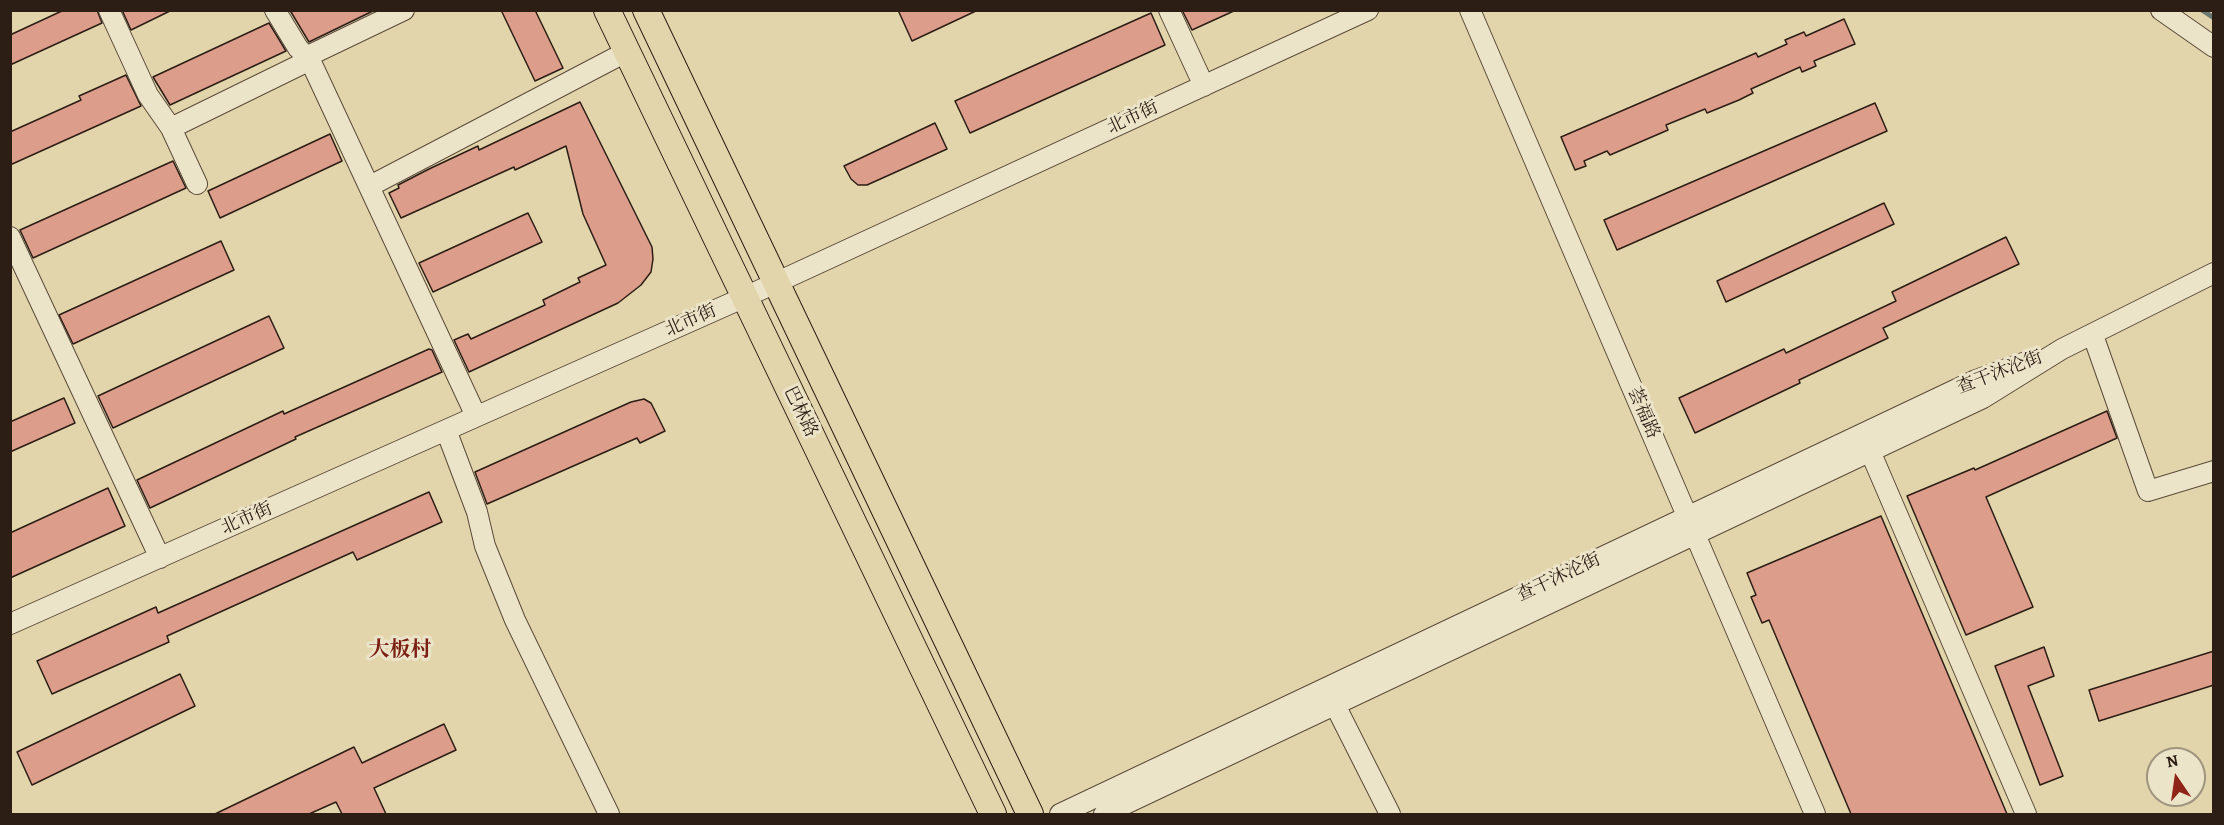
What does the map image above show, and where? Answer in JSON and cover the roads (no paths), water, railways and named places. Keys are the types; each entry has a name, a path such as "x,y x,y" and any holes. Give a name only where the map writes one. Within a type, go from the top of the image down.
{"main road":[{"name":"巴林路","path":"607,10 993,814"},
{"name":"巴林路","path":"646,10 1030,814"}],"street":[{"path":"109,10 148,95 171,128 197,184"},
{"path":"275,10 298,48 309,58 476,416"},
{"path":"171,128 404,10"},
{"path":"1169,10 1204,86"},
{"name":"北市街","path":"12,618 160,558 745,297 1368,10"},
{"name":"荟福路","path":"1470,10 1815,814"},
{"path":"2161,10 2214,47"},
{"path":"370,186 626,52"},
{"path":"10,237 160,558"},
{"name":"查干沐沦街","path":"1060,814 1691,526 1870,451 1983,398 2062,349 2214,273"},
{"path":"2095,341 2148,491 2214,471"},
{"name":"查干沐沦街","path":"1104,814 1335,705 1976,380 2062,349"},
{"path":"446,430 477,512 485,546 515,620 609,814"},
{"path":"1870,451 2026,814"},
{"path":"1335,705 1390,814"}],"waterway":[{"path":"2202,10 2214,18"}],"district":[{"name":"大板村","path":"400,651"}]}
